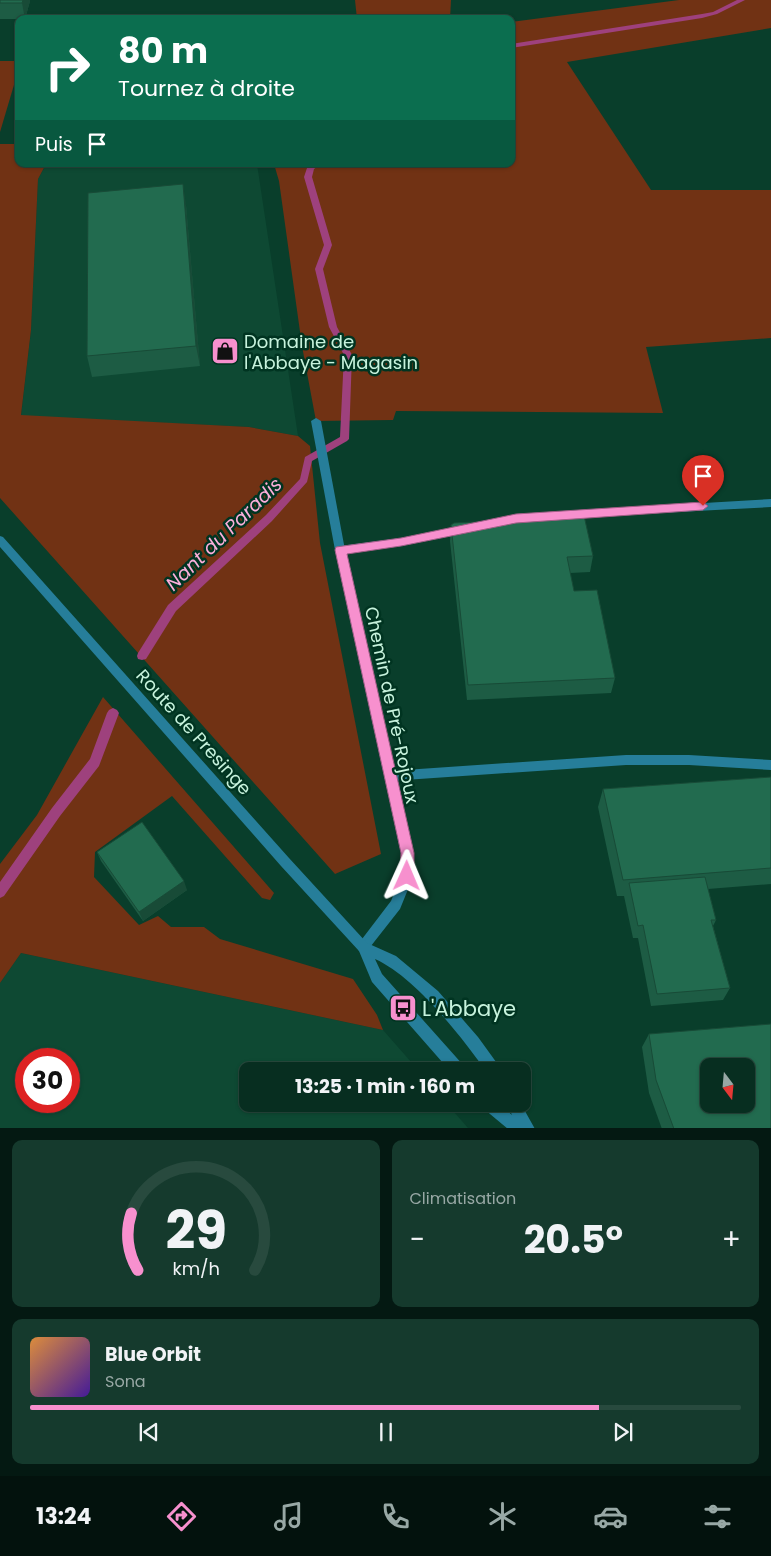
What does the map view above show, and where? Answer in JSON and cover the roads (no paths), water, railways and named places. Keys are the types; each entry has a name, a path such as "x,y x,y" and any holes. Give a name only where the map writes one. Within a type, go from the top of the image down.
{"street":[{"name":"Chemin de Pré-Rojoux","path":"316,421 340,550 408,853 407,876 396,905 363,947"},
{"path":"487,524 516,518 567,514 771,503"},
{"path":"340,550 401,542 468,528"},
{"name":"Route de Presinge","path":"0,540 285,862 363,947 377,978 451,1062"},
{"path":"390,776 626,760 689,760 771,765"},
{"name":"Route de Presinge","path":"363,947 392,960 433,996 473,1042 487,1062"},
{"path":"500,1112 519,1128"},
{"path":"519,1112 528,1128"}],"waterway":[{"name":"Nant du Paradis","path":"515,45 702,16 715,13 742,0"},
{"name":"Nant du Paradis","path":"142,656 172,608 269,518 304,480 308,459 344,439 348,355 333,327 319,269 328,245 308,177 312,167"},
{"name":"Nant du Paradis","path":"0,892 56,812 95,762 113,713"}],"place":[{"name":"Domaine de l'Abbaye - Magasin","path":"225,351"},
{"name":"L'Abbaye","path":"403,1008"}]}
